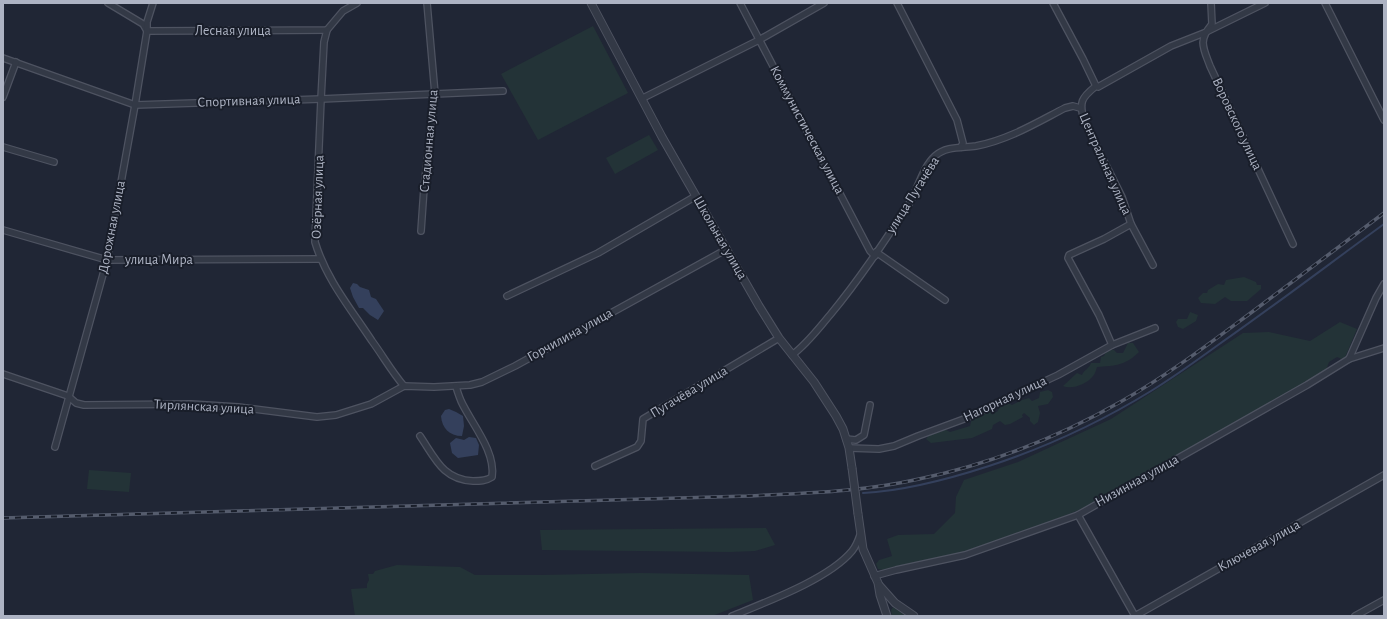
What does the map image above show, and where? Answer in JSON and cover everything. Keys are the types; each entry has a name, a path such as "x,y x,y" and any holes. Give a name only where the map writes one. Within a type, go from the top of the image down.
{"street":[{"path":"108,3 143,24 147,31"},
{"name":"Дорожная улица","path":"55,447 107,260 135,105 147,31 147,22 153,3"},
{"path":"327,30 343,11 357,3"},
{"name":"Стадионная улица","path":"421,231 424,188 435,94 427,3"},
{"name":"Школьная улица","path":"592,3 643,98 662,137 759,306 779,338 827,400 836,416 849,448 863,549 876,580"},
{"name":"Коммунистическая улица","path":"740,3 870,251 875,254"},
{"path":"643,98 759,40 824,3"},
{"path":"897,3 958,120 963,143 961,147"},
{"path":"1053,3 1084,59 1096,86 1098,87 1171,46 1204,33 1265,3"},
{"name":"Воровского улица","path":"1211,3 1212,24 1204,33 1202,46 1293,244"},
{"path":"1325,3 1384,120"},
{"name":"Лесная улица","path":"147,31 327,30"},
{"name":"Озёрная улица","path":"327,30 324,42 315,242 320,259 341,296 373,341 391,371 404,386"},
{"name":"Спортивная улица","path":"3,58 135,105 321,100 503,92"},
{"path":"3,97 16,62"},
{"name":"Центральная улица","path":"1096,86 1085,94 1080,108 1084,121 1122,197 1131,224 1153,264"},
{"name":"улица Пугачёва","path":"792,355 804,346 852,289 910,202 924,172 931,161 941,152 1002,140 1065,108 1073,106 1080,108"},
{"path":"3,147 54,162"},
{"path":"507,296 598,253 696,196"},
{"path":"1112,345 1099,314 1068,258 1069,255 1104,239 1131,224"},
{"name":"улица Мира","path":"3,230 107,260 320,259"},
{"name":"Горчилина улица","path":"404,386 456,386 482,382 497,376 726,249"},
{"path":"875,254 945,300"},
{"path":"1349,359 1376,298 1384,284"},
{"name":"Нагорная улица","path":"849,448 879,449 894,446 964,419 1058,375 1112,345 1155,328"},
{"name":"Пугачёва улица","path":"595,466 637,447 641,441 643,419 779,338"},
{"name":"Низинная улица","path":"876,580 896,570 965,555 1078,515 1307,385 1349,359 1384,348"},
{"name":"Тирлянская улица","path":"3,374 68,396 76,403 84,405 191,404 238,407 317,417 336,415 364,407 404,386"},
{"path":"420,436 443,470 455,477 481,481 492,477 489,454 483,440 460,400 456,386"},
{"path":"846,439 856,440 864,435 870,405"},
{"name":"Ключевая улица","path":"1135,616 1384,476"},
{"path":"1078,515 1135,616"},
{"path":"732,616 822,575 838,564 851,552 860,535"},
{"path":"876,580 887,616"},
{"path":"876,580 886,594 895,603 914,616"},
{"path":"1355,616 1384,600"}],"shaded area":[{"path":"593,26 628,93 538,140 501,74"},
{"path":"649,135 658,150 615,174 606,158"},
{"path":"1244,277 1256,282 1257,285 1261,285 1261,289 1247,301 1231,301 1225,297 1215,304 1201,303 1198,298 1203,293 1207,293 1208,290 1218,284 1224,285 1226,280"},
{"path":"1190,312 1198,315 1196,321 1183,329 1178,327 1176,322 1178,319 1187,319"},
{"path":"1340,322 1357,329 1344,360 1337,357 1329,362 1326,370 1214,437 1090,506 981,548 883,570 878,569 876,564 879,560 892,556 887,539 898,535 934,534 955,513 956,497 964,480 1018,462 1111,419 1243,333 1269,332 1310,341"},
{"path":"1128,343 1133,343 1139,352 1129,360 1120,364 1097,367 1090,379 1079,386 1063,386 1077,373 1082,375 1091,363 1100,363 1101,357 1104,356 1108,349 1114,350 1117,353 1123,353"},
{"path":"1048,390 1052,392 1053,397 1048,404 1038,406 1040,413 1038,422 1034,425 1030,421 1030,418 1024,413 1022,415 1023,417 1010,424 1005,425 1000,421 993,425 992,429 972,438 931,443 926,439 930,434 944,429 950,432 970,426 972,418 984,412 997,412 1001,405 1006,402 1012,405 1029,398 1032,401 1039,398 1040,392"},
{"path":"89,470 131,473 129,492 87,489"},
{"path":"766,528 775,545 755,551 730,552 542,550 540,530"},
{"path":"397,565 460,567 475,575 641,573 749,575 753,600 712,616 355,616 351,589 367,588 369,580 368,574 373,574 375,571"},
{"path":"893,607 907,616 892,615 891,610"}],"water":[{"path":"353,283 369,290 371,297 376,299 384,311 378,320 363,308 359,308 350,288"},
{"path":"449,409 463,416 464,426 462,436 453,435 445,428 443,424 441,416 445,410"},
{"path":"469,437 476,438 479,445 478,455 458,458 452,453 450,443 456,438 464,440"}],"waterway":[{"path":"863,493 911,487 974,471 1031,451 1112,414 1177,375 1384,224"}],"railway":[{"path":"3,518 748,496 812,493 876,487 919,479 972,466 1024,448 1049,438 1122,401 1172,370 1205,347 1384,213"}]}
